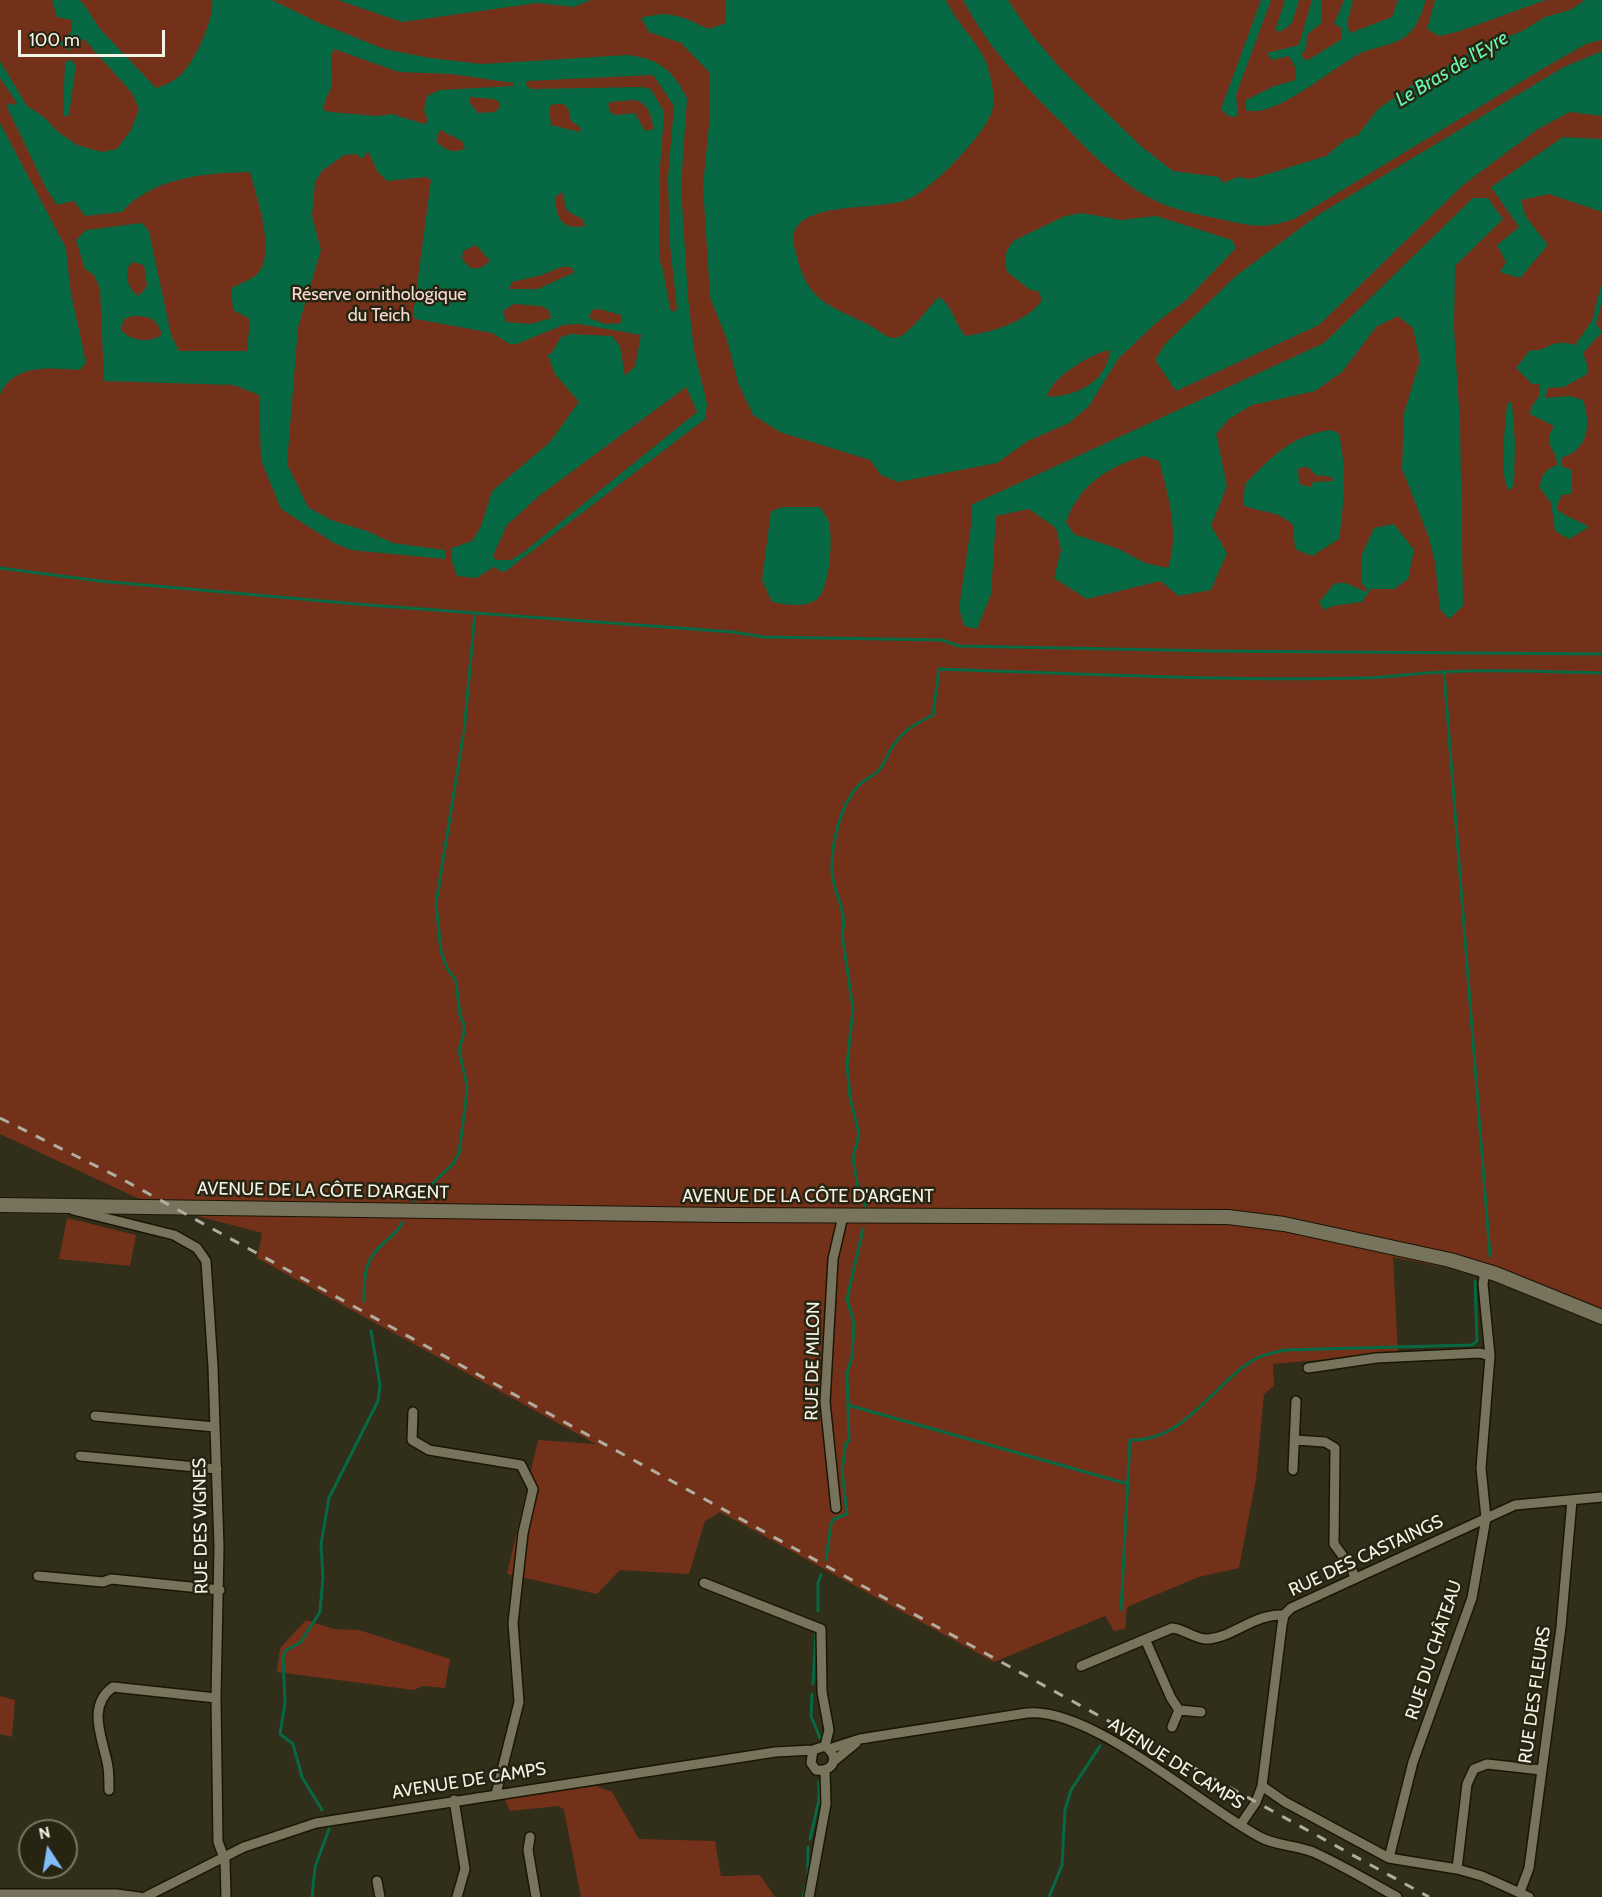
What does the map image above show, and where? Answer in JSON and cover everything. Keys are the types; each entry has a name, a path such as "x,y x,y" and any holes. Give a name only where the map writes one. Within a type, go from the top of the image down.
{"main road":[{"name":"AVENUE DE LA CÔTE D'ARGENT","path":"0,1205 843,1216 1245,1218 1429,1255 1485,1270 1602,1317"}],"street":[{"name":"RUE DES VIGNES","path":"57,1205 149,1229 184,1241 202,1254 206,1261 217,1469 220,1590 216,1698 219,1842 224,1857 226,1897"},
{"path":"126,1206 131,1226"},
{"path":"144,1206 143,1223 149,1229"},
{"name":"RUE DE MILON","path":"836,1508 825,1402 833,1259 843,1216"},
{"name":"RUE DU CHÂTEAU","path":"1389,1858 1413,1761 1472,1598 1486,1518 1481,1468 1490,1356 1483,1284 1485,1270"},
{"path":"1308,1368 1376,1358 1480,1353 1490,1356"},
{"path":"1293,1470 1296,1401"},
{"path":"413,1412 412,1440 429,1450 521,1465 533,1489 523,1533 513,1623 519,1702 496,1794"},
{"path":"95,1416 215,1427"},
{"path":"1295,1440 1326,1442 1335,1448 1337,1454 1334,1544 1351,1567 1355,1578"},
{"path":"81,1456 217,1469"},
{"name":"RUE DES CASTAINGS","path":"1241,1824 1256,1802 1262,1786 1284,1615 1297,1604 1486,1518 1522,1504 1602,1497"},
{"name":"RUE DES FLEURS","path":"1525,1895 1561,1627 1572,1500"},
{"path":"38,1576 103,1582 111,1579 220,1590"},
{"path":"704,1583 821,1629 822,1692 829,1730 827,1747 834,1761"},
{"path":"1081,1666 1176,1628 1210,1639 1260,1619 1284,1615"},
{"path":"1145,1639 1170,1698 1179,1710 1201,1712"},
{"path":"109,1790 108,1768 99,1740 98,1725 101,1702 109,1690 113,1687 216,1698"},
{"path":"1173,1727 1179,1710"},
{"name":"AVENUE DE CAMPS","path":"827,1747 860,1739 1027,1713 1050,1712 1072,1720 1140,1758 1223,1817 1241,1824 1259,1837 1314,1852 1394,1896"},
{"path":"809,1897 826,1804 825,1771 860,1739"},
{"path":"825,1771 816,1770 811,1763 813,1750 827,1747"},
{"name":"AVENUE DE CAMPS","path":"145,1897 244,1847 315,1823 775,1752 813,1750"},
{"path":"1457,1869 1467,1784 1474,1769 1487,1764 1541,1770"},
{"path":"1262,1786 1285,1802 1389,1858 1457,1869 1525,1895"},
{"path":"454,1800 465,1869 457,1897"},
{"path":"530,1837 528,1850 536,1897"},
{"path":"377,1881 380,1897"},
{"path":"0,1894 116,1894 138,1897"}],"green space":[{"name":"Réserve ornithologique du Teich","path":"0,0 1602,0 1602,1322 1478,1274 1393,1257 1398,1353 1273,1364 1274,1386 1264,1394 1256,1479 1239,1568 1199,1577 1127,1607 1125,1629 1114,1631 1105,1616 994,1662 720,1512 705,1521 689,1574 620,1570 597,1594 507,1574 538,1440 596,1444 257,1258 262,1233 148,1203 0,1134"},
{"path":"67,1218 136,1235 130,1266 59,1259"},
{"path":"306,1620 334,1629 359,1630 450,1659 445,1688 423,1686 414,1690 277,1672 280,1648"},
{"path":"0,1696 15,1700 12,1737 0,1734"},
{"path":"596,1786 612,1792 639,1839 715,1841 721,1876 760,1875 775,1897 581,1897 564,1810 559,1806 510,1811 505,1799"}],"water":[{"path":"52,0 79,0 100,29 156,88 175,80 189,65 208,27 212,0 272,0 317,22 384,49 430,58 482,64 627,55 647,59 663,67 676,80 687,98 681,187 688,298 694,350 707,404 705,419 506,571 502,572 494,567 476,578 457,576 452,562 452,548 472,541 481,526 492,491 549,443 579,402 555,374 547,354 551,354 561,337 570,334 612,336 620,346 625,376 635,366 641,335 579,324 563,325 517,344 510,344 492,333 416,319 413,316 431,180 426,177 387,181 377,171 369,153 365,153 364,159 355,154 344,155 322,171 315,182 312,216 321,250 298,327 287,464 308,507 331,520 367,531 393,543 445,550 445,559 351,550 334,543 281,509 261,460 259,395 234,385 104,381 100,289 94,275 85,269 76,240 86,230 142,223 149,231 171,335 179,351 247,351 250,319 233,310 231,288 259,272 264,263 265,237 250,172 199,176 164,184 134,200 122,212 85,216 74,201 57,205 46,188 7,107 9,103 15,105 17,103 0,78 0,61 27,106 77,145 102,152 117,149 131,130 139,109 132,93 84,39 69,50 59,44 70,34 72,24 71,20 57,17","holes":["334,49 399,72 451,74 514,83 514,86 440,90 427,96 424,110 428,121 424,124 392,114 378,116 330,112 324,110 324,106 332,83 331,57","653,75 674,106 668,178 670,245 677,309 673,312 670,309 659,259 660,168 664,112 651,89 642,87 531,89 526,85 527,81","469,97 494,99 499,102 500,107 495,112 478,113 469,102","635,100 640,102 649,111 654,129 645,131 635,113 616,115 610,112 608,104","554,104 563,104 568,108 571,121 581,128 580,132 551,125 549,107","440,130 462,141 465,148 453,151 436,141","562,192 566,209 583,219 585,226 565,224 561,221 555,197","476,245 490,261 478,268 471,268 462,258 463,251","132,262 144,265 147,286 139,296 130,288 127,269","561,267 570,267 575,272 538,289 509,289 512,282 542,275","514,304 541,306 549,310 551,318 531,324 506,322 503,311","599,309 621,315 622,323 605,324 589,318 592,310","133,316 152,319 162,334 147,340 135,339 121,330 124,319","686,387 697,412 525,551 511,560 496,560 493,556 507,525 539,496"]},
{"path":"338,0 591,0 574,7 537,3 402,22"},
{"path":"725,0 946,0 955,17 984,57 993,90 993,109 977,136 941,176 906,200 814,215 802,221 795,230 794,247 802,272 815,294 833,307 887,336 893,338 904,334 939,297 948,306 966,336 998,329 1027,314 1042,300 1039,292 1029,289 1007,272 1007,251 1015,240 1065,216 1082,213 1121,220 1156,216 1232,240 1236,248 1185,301 1156,323 1118,359 1089,406 1069,423 1028,441 997,463 898,482 881,475 870,460 780,432 753,415 738,383 727,340 710,297 703,186 710,115 709,72 681,43 649,32 641,18 669,14 709,29 726,23","holes":["1110,350 1108,361 1097,379 1089,385 1069,394 1047,397 1056,382 1083,361"]},
{"name":"Le Bras de l'Eyre","path":"963,0 1008,0 1031,34 1061,69 1142,147 1173,171 1219,177 1223,183 1238,177 1251,179 1326,156 1346,139 1357,136 1378,109 1423,77 1442,69 1472,51 1522,31 1545,17 1570,10 1585,0 1602,0 1602,40 1586,44 1539,71 1296,218 1258,226 1175,209 1150,198 1113,173 1019,79 983,34"},
{"path":"1261,0 1271,0 1236,95 1238,114 1236,117 1228,116 1221,109"},
{"path":"1285,0 1299,0 1292,23 1282,31 1275,31"},
{"path":"1312,0 1321,0 1321,23 1307,35 1306,50 1302,53 1303,59 1308,60 1342,39 1342,28 1334,24 1344,0 1353,0 1347,24 1350,33 1392,17 1398,0 1426,0 1416,24 1402,39 1363,52 1305,90 1273,107 1258,111 1246,110 1246,100 1274,86 1296,80 1296,69 1289,56 1272,60 1267,53 1299,45"},
{"path":"1435,0 1546,0 1457,32 1439,36 1427,29"},
{"path":"1602,51 1602,116 1570,112 1538,129 1463,185 1319,325 1176,391 1155,360 1165,344 1237,275 1318,215 1562,68"},
{"path":"71,60 76,65 69,115 65,117 63,113 65,62"},
{"path":"0,123 66,248 70,288 86,363 80,370 45,369 23,372 6,385 0,395"},
{"path":"1563,137 1602,139 1602,212 1549,194 1521,200 1526,217 1548,245 1520,278 1500,272 1506,262 1497,245 1519,227 1491,187"},
{"path":"1473,198 1488,198 1503,219 1455,266 1454,328 1460,425 1463,606 1449,619 1440,609 1435,562 1428,535 1402,469 1404,413 1420,361 1413,328 1398,316 1376,327 1342,372 1315,391 1252,405 1229,419 1216,434 1227,486 1211,526 1227,553 1211,590 1179,596 1160,581 1087,599 1054,578 1061,550 1056,528 1029,509 996,516 991,594 977,629 964,626 959,608 972,519 971,505 1324,343","holes":["1144,456 1159,461 1173,528 1168,568 1145,563 1119,549 1074,534 1066,522 1079,498 1096,479 1118,466"]},
{"path":"1602,281 1602,300 1596,324 1602,332 1583,353 1588,367 1587,374 1564,387 1547,388 1546,398 1569,396 1583,400 1587,418 1586,435 1582,442 1577,449 1561,458 1561,466 1572,470 1572,494 1562,495 1556,508 1589,527 1569,539 1555,531 1551,503 1540,488 1544,473 1557,465 1549,439 1554,426 1530,414 1540,393 1539,384 1532,384 1516,368 1530,350 1560,343 1575,345 1592,321"},
{"path":"1512,402 1515,444 1514,483 1512,489 1509,490 1504,473 1504,448 1507,403"},
{"path":"1332,430 1339,434 1344,473 1343,500 1339,539 1312,556 1295,549 1293,525 1287,520 1281,516 1243,505 1245,484 1265,464 1294,442","holes":["1308,467 1316,475 1332,477 1333,481 1313,482 1311,487 1299,484 1298,469"]},
{"path":"783,507 820,507 829,523 828,575 821,594 807,604 772,602 762,580 771,511"},
{"path":"1394,524 1414,550 1408,579 1394,589 1371,589 1362,602 1333,606 1324,610 1319,602 1335,583 1346,583 1366,592 1367,589 1362,584 1361,556 1374,528"}],"waterway":[{"path":"0,568 100,581 368,605 733,632 764,637 942,640 959,646 1215,651 1602,654"},
{"path":"464,732 475,613"},
{"path":"865,1206 866,1200 858,1188 853,1158 859,1134 850,1097 847,1065 853,1009 842,933 844,918 833,880 833,850 838,826 852,794 860,784 880,769 891,749 904,733 933,715 939,669 1259,679 1366,678 1482,671 1602,673"},
{"path":"1444,672 1490,1256"},
{"path":"414,1201 453,1164 459,1153 466,1100 467,1086 459,1050 464,1024 460,1015 456,981 447,968 441,951 436,904 463,736"},
{"path":"364,1301 366,1269 372,1255 403,1222"},
{"path":"826,1560 831,1524 834,1519 847,1514 842,1470 846,1443 849,1441 847,1373 852,1357 854,1323 847,1299 863,1229"},
{"path":"1121,1610 1130,1440 1150,1438 1167,1431 1198,1409 1241,1368 1257,1358 1284,1350 1472,1345 1477,1341 1475,1281"},
{"path":"322,1810 302,1777 293,1744 280,1734 285,1703 283,1657 286,1650 300,1643 320,1612 323,1577 321,1544 329,1498 378,1401 380,1385 371,1331"},
{"path":"848,1405 1128,1484"},
{"path":"818,1611 818,1583 821,1575"},
{"path":"813,1684 816,1633"},
{"path":"812,1694 811,1716 820,1738"},
{"path":"1049,1897 1062,1865 1065,1810 1071,1790 1100,1746"},
{"path":"810,1839 819,1800 819,1782"},
{"path":"312,1897 315,1867 329,1829"},
{"path":"803,1897 808,1878 808,1847"}],"railway":[{"path":"0,1118 120,1178 1429,1897"}]}
